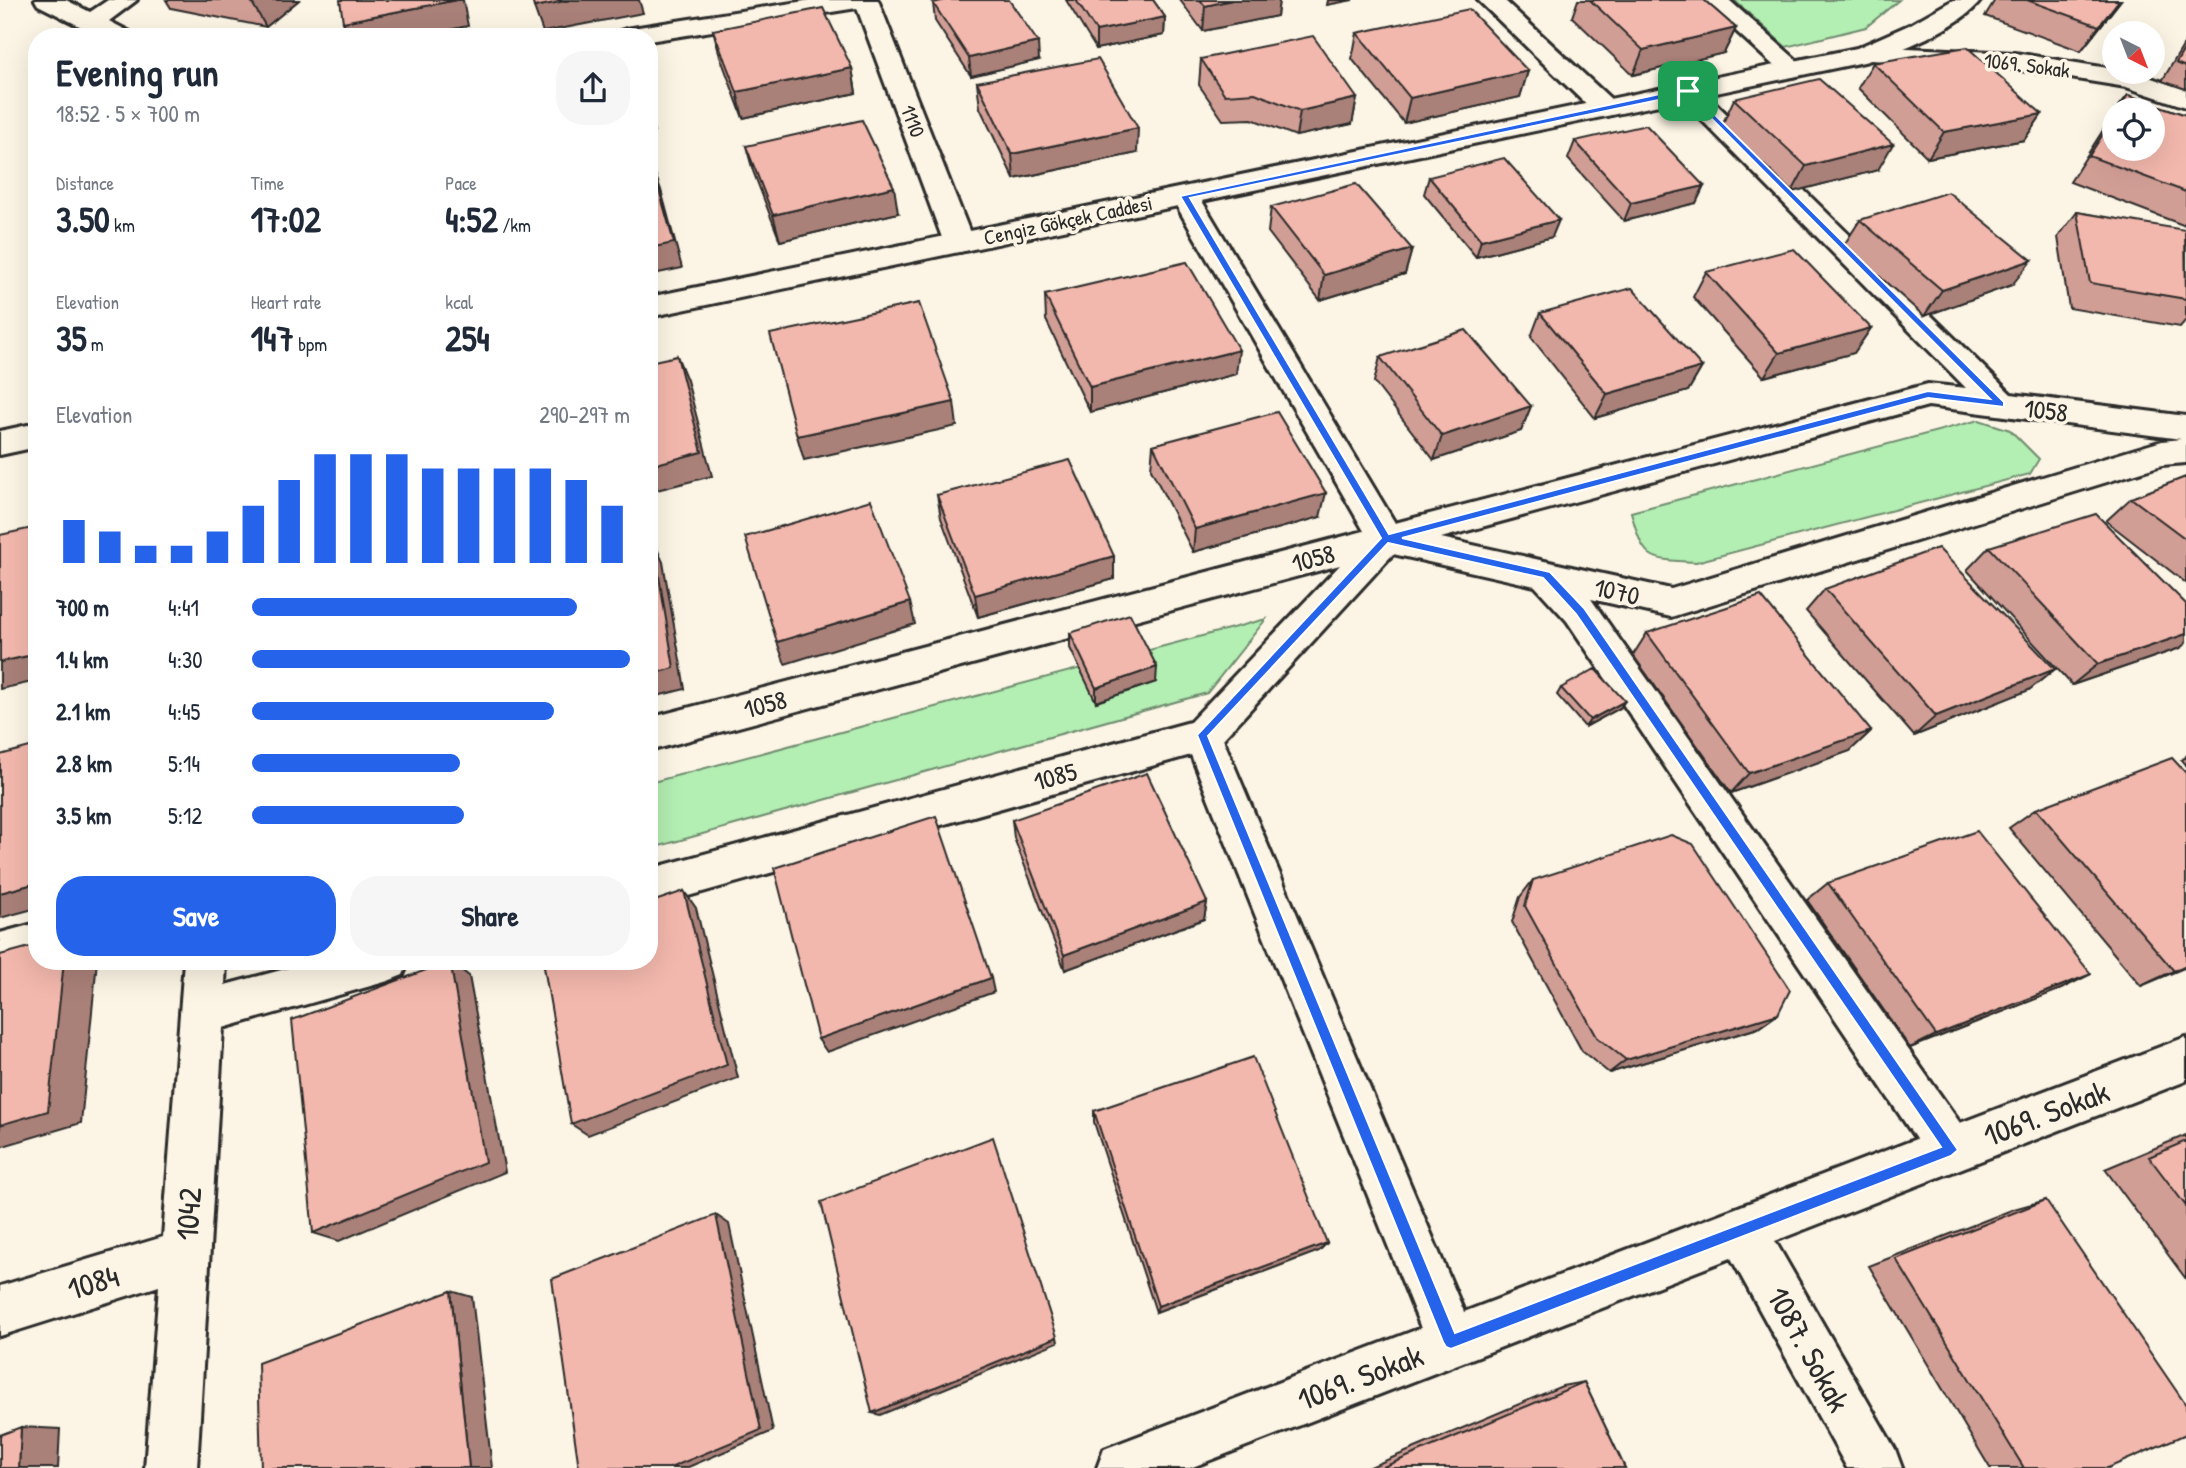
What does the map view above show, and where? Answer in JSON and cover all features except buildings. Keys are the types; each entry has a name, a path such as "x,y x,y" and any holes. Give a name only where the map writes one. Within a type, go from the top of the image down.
{"street":[{"path":"47,0 103,28"},
{"path":"91,22 125,0"},
{"path":"658,32 858,0"},
{"name":"1110","path":"866,0 959,243"},
{"path":"1490,0 1605,108"},
{"path":"1714,0 1792,69"},
{"name":"Cengiz Gökçek Caddesi","path":"658,305 1864,54 1909,36 1957,10 1969,0"},
{"name":"1069. Sokak","path":"1864,54 2015,61 2131,80 2186,99"},
{"path":"1688,91 2001,404"},
{"path":"1185,196 1386,539 1202,735 1451,1342"},
{"name":"1058","path":"658,733 1928,395 2186,428"},
{"path":"0,443 28,437"},
{"name":"1070","path":"1386,539 1671,603 2162,453 2186,452"},
{"path":"1546,575 1580,611 1951,1150"},
{"name":"1085","path":"658,886 1202,735"},
{"path":"0,953 28,945"},
{"name":"1042","path":"171,1468 204,970"},
{"path":"202,1013 356,970"},
{"name":"1069. Sokak","path":"1123,1468 2186,1059"},
{"name":"1087. Sokak","path":"1741,1229 1876,1468"},
{"name":"1084","path":"0,1311 185,1254"}],"green space":[{"path":"1734,0 1899,0 1866,27 1786,47"},
{"path":"1979,420 2010,430 2039,459 2030,474 1696,562 1667,560 1650,554 1640,540 1631,512"},
{"path":"1266,619 1207,693 658,846 658,781"}],"route":[{"path":"1688,91 1185,196 1386,539 1546,575 1580,611 1951,1150 1451,1342 1202,735 1386,539 1928,395 2001,404 1688,91"}]}
